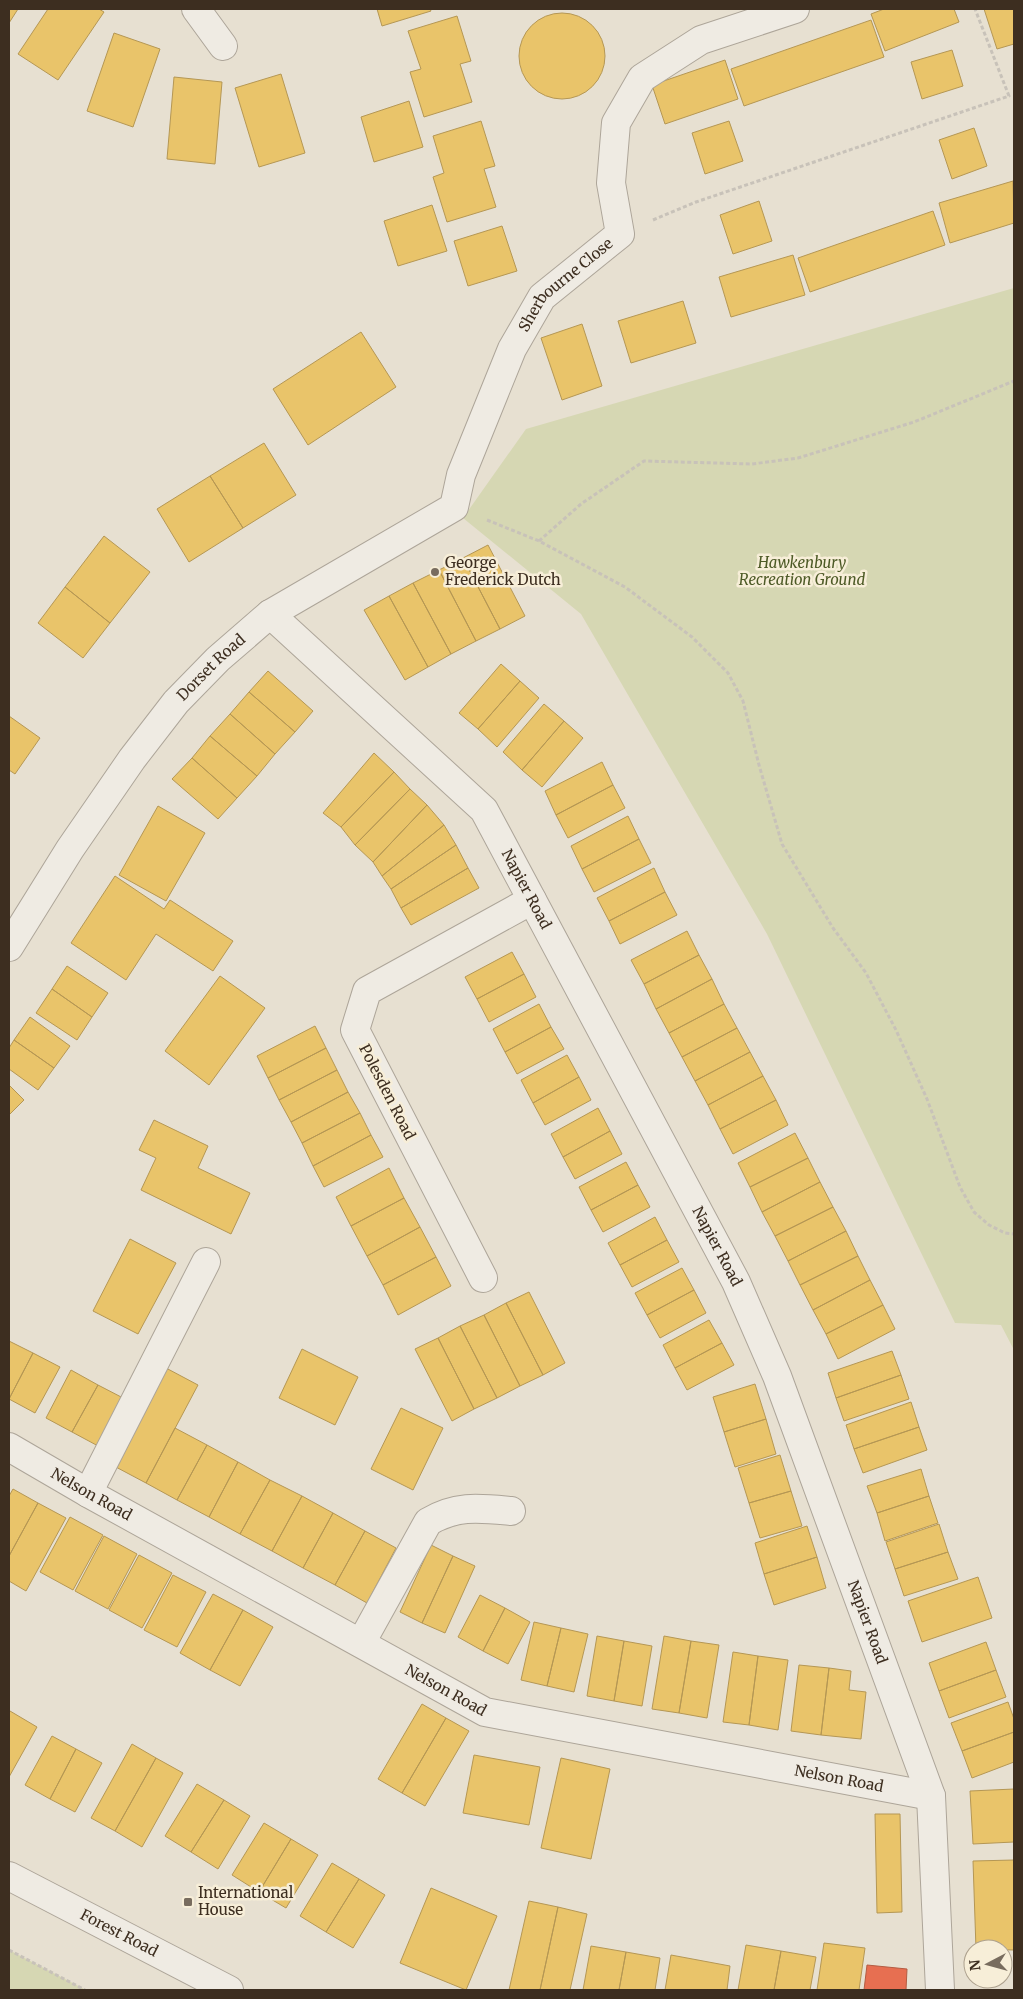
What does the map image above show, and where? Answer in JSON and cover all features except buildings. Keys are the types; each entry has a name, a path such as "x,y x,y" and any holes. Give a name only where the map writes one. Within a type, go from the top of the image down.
{"street":[{"name":"Sherbourne Close","path":"454,507 460,475 512,349 542,297 620,234 611,183 616,123 642,78 702,40 795,9"},
{"path":"201,11 223,46"},
{"name":"Dorset Road","path":"9,947 70,849 132,759 176,702 218,659 270,614 454,507"},
{"name":"Napier Road","path":"270,614 484,810 736,1282 777,1376 932,1796 940,1990"},
{"name":"Polesden Road","path":"483,1278 355,1030 367,991 532,900"},
{"path":"88,1493 206,1262"},
{"name":"Nelson Road","path":"9,1447 88,1493 485,1712 932,1796"},
{"path":"361,1643 428,1522 454,1510 479,1508 511,1510"},
{"name":"Forest Road","path":"9,1876 229,1990"}],"path":[{"path":"620,234 696,202 1009,96 975,9"},
{"path":"539,541 581,504 644,461 752,464 798,458 914,422 1014,381"},
{"path":"454,507 539,541 625,587 692,638 728,673 743,701 782,844 832,928 866,973 896,1030 927,1099 960,1187 974,1212 989,1225 1005,1233 1014,1234"},
{"path":"9,1950 85,1990"}],"green space":[{"name":"Hawkenbury Recreation Ground","path":"1014,288 1014,1350 1001,1325 955,1323 767,934 581,614 463,518 526,429"},
{"path":"9,1950 86,1990 9,1990"}],"place":[{"name":"George Frederick Dutch","path":"435,572"},
{"name":"International House","path":"188,1902"}]}
